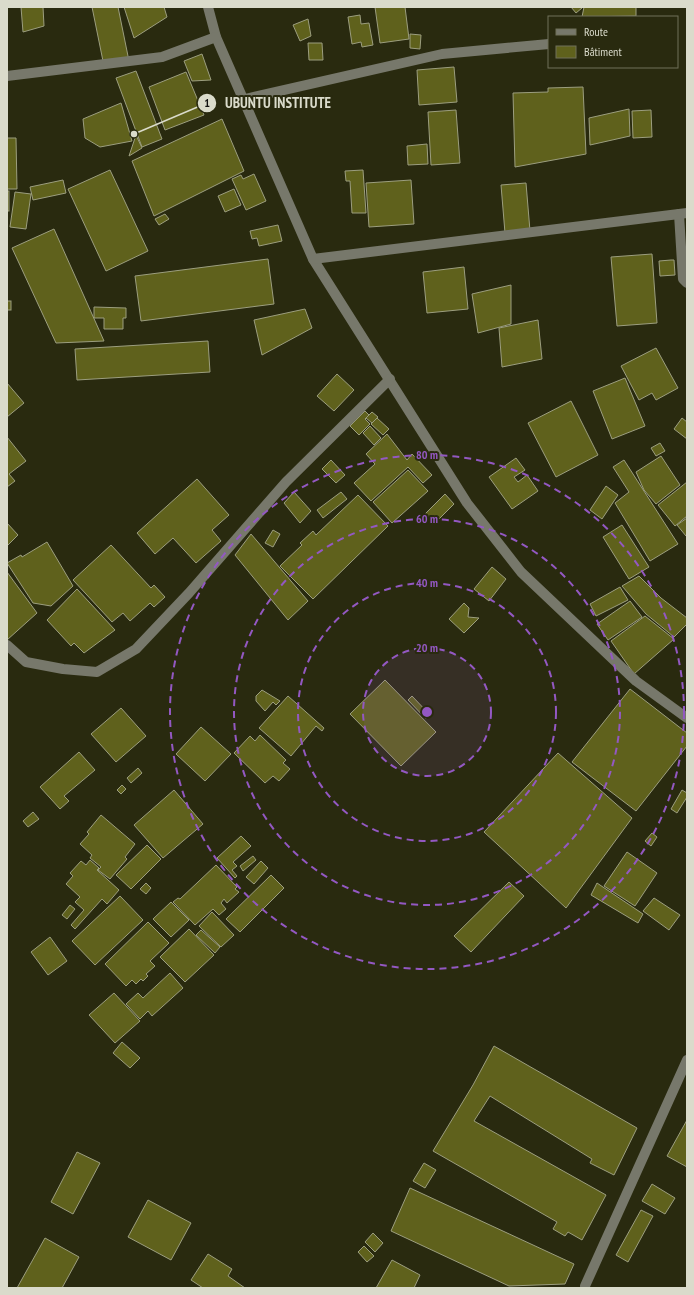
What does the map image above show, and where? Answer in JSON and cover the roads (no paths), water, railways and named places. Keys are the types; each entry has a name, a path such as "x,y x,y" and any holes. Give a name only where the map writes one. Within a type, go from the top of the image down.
{"street":[{"path":"208,7 216,37 245,100 312,258 390,379 466,503 520,572 636,680 687,718"},
{"path":"7,76 162,57 216,37"},
{"path":"245,100 442,54 548,44"},
{"path":"312,258 683,214 683,279 687,283"},
{"path":"7,645 26,662 64,669 97,672 136,649 189,593 286,482 390,379"},
{"path":"585,1286 687,1060"}],"place":[{"name":"UBUNTU INSTITUTE","path":"134,134"}]}
